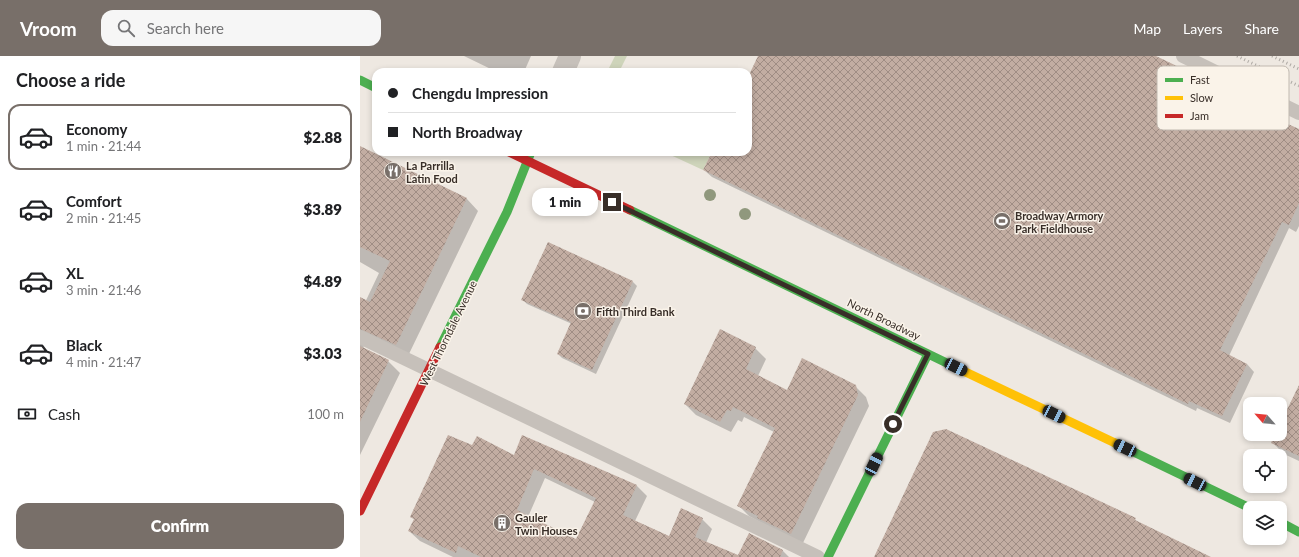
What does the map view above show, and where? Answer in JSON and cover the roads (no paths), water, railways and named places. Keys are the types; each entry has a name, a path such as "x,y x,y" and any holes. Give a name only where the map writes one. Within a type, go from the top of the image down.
{"main road":[{"path":"360,80 372,86"},
{"name":"North Broadway","path":"517,156 1243,505"},
{"name":"West Thorndale Avenue","path":"360,511 507,212 530,156"},
{"path":"828,557 928,354"},
{"path":"1287,526 1299,532"}],"street":[{"path":"565,68 570,56"}],"lane":[{"path":"1183,56 1204,66"},
{"path":"1289,107 1299,112"},
{"path":"360,337 818,557"}],"railway":[{"path":"1237,56 1258,66"},
{"path":"1272,56 1299,69"},
{"path":"1289,81 1299,86"}],"place":[{"name":"La Parrilla Latin Food","path":"393,171"},
{"name":"Broadway Armory Park Fieldhouse","path":"1002,221"},
{"name":"Fifth Third Bank","path":"583,311"},
{"name":"Gauler Twin Houses","path":"502,523"}]}
